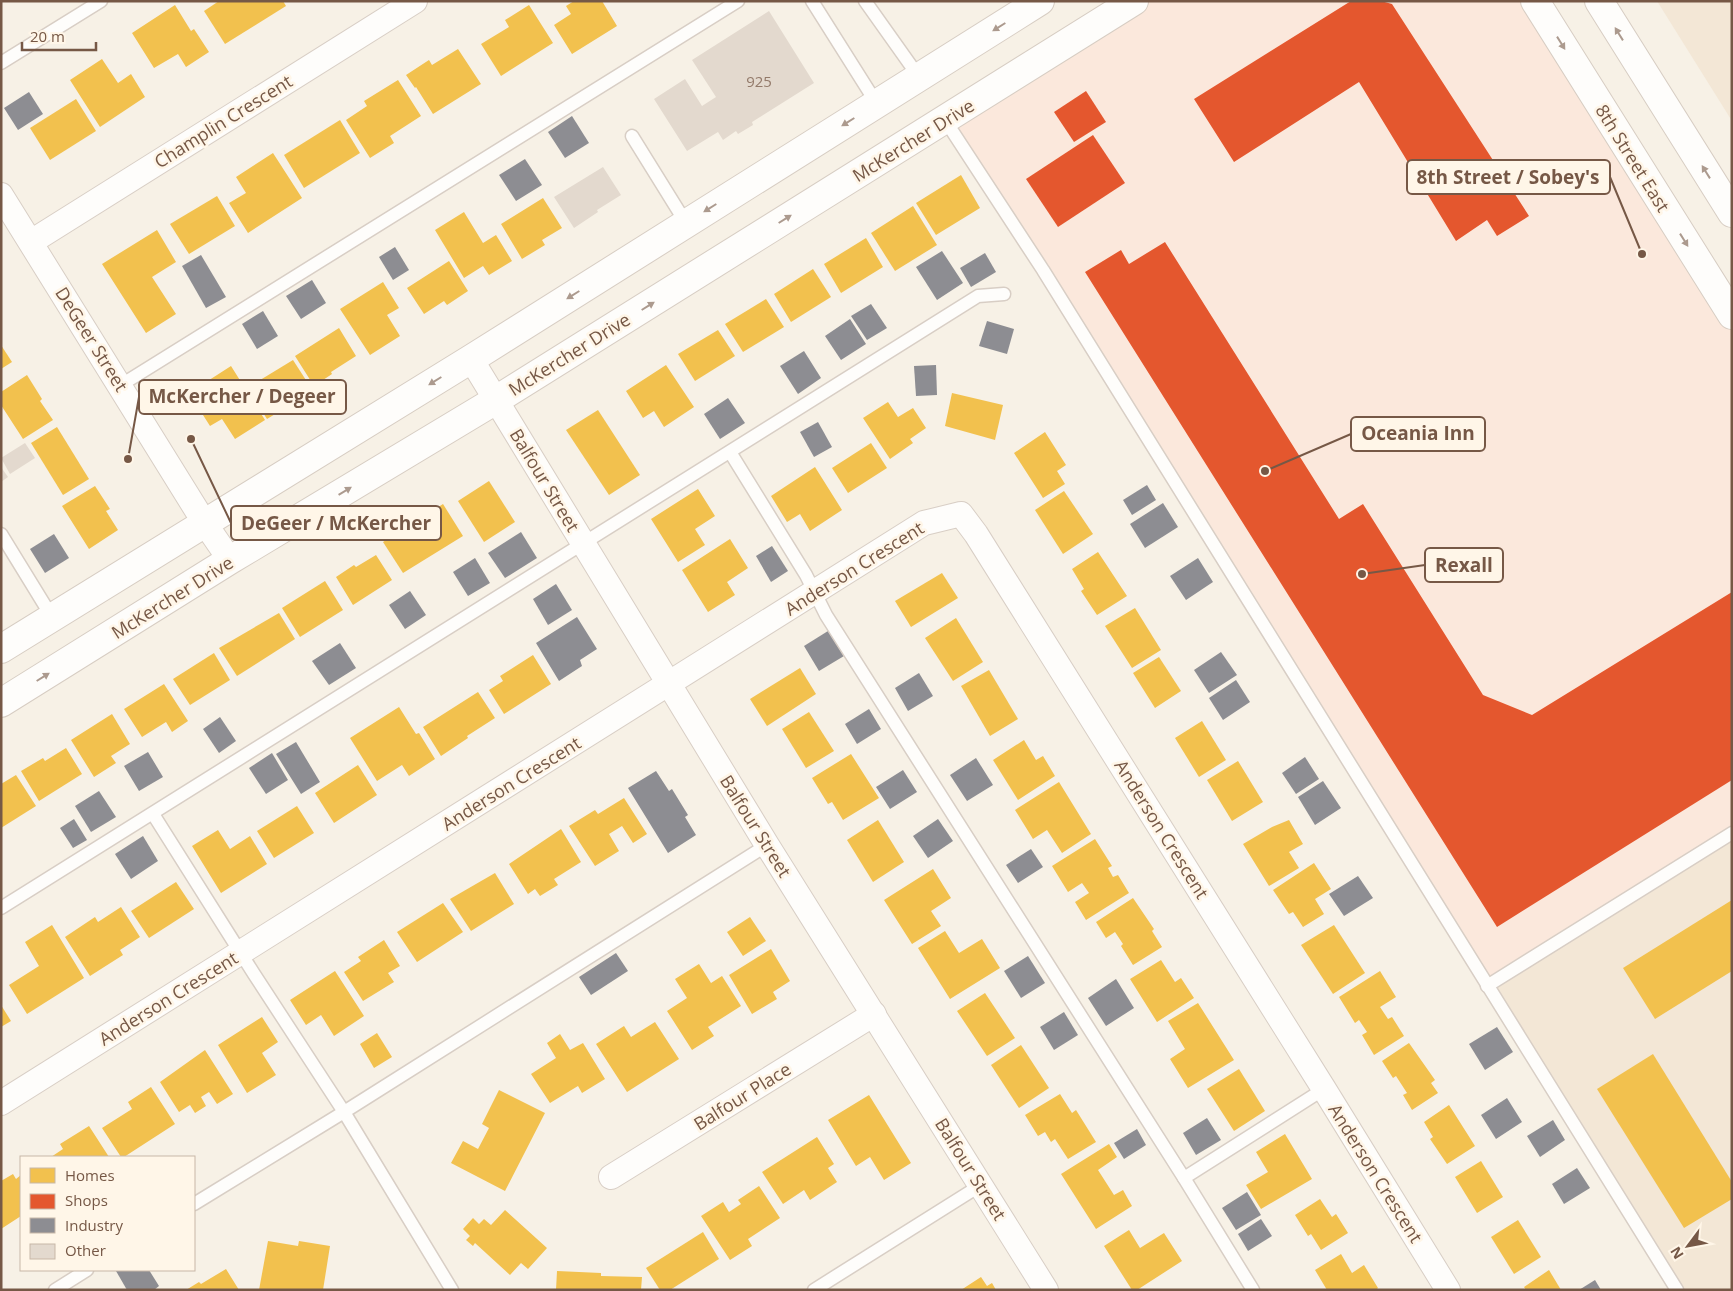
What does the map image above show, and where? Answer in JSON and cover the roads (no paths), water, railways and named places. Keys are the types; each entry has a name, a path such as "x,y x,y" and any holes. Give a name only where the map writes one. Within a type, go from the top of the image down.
{"main road":[{"path":"1,649 471,358 1040,1"},
{"name":"McKercher Drive","path":"1,703 230,560 496,400 1134,1"},
{"name":"8th Street East","path":"1535,1 1732,315"},
{"path":"1598,1 1732,213"}],"street":[{"name":"Champlin Crescent","path":"31,242 415,1"},
{"name":"DeGeer Street","path":"1,195 121,385 204,522 230,560"},
{"name":"Balfour Street","path":"471,358 767,845 1046,1290"},
{"name":"Anderson Crescent","path":"1,1103 815,593 924,522 961,514 982,542 1448,1290"},
{"name":"Balfour Place","path":"611,1178 874,1014"}],"lane":[{"path":"1,63 101,1"},
{"path":"121,385 738,1"},
{"path":"812,1 877,104"},
{"path":"865,1 919,77"},
{"path":"945,120 1043,270 1677,1290"},
{"path":"632,136 686,223"},
{"path":"1,908 978,296 1004,294"},
{"path":"730,452 806,575 826,615 1184,1178 1253,1290"},
{"path":"1,534 52,617"},
{"path":"153,814 240,953 344,1112 452,1290"},
{"path":"1487,986 1732,833"},
{"path":"195,1203 344,1112 767,845"},
{"path":"1184,1178 1324,1089"},
{"path":"814,1290 981,1185"},
{"path":"55,1290 85,1271"}],"place":[{"name":"8th Street / Sobey's","path":"1642,254"},
{"name":"DeGeer / McKercher","path":"191,439"},
{"name":"McKercher / Degeer","path":"128,459"},
{"name":"Oceania Inn","path":"1265,471"},
{"name":"Rexall","path":"1362,574"}]}
